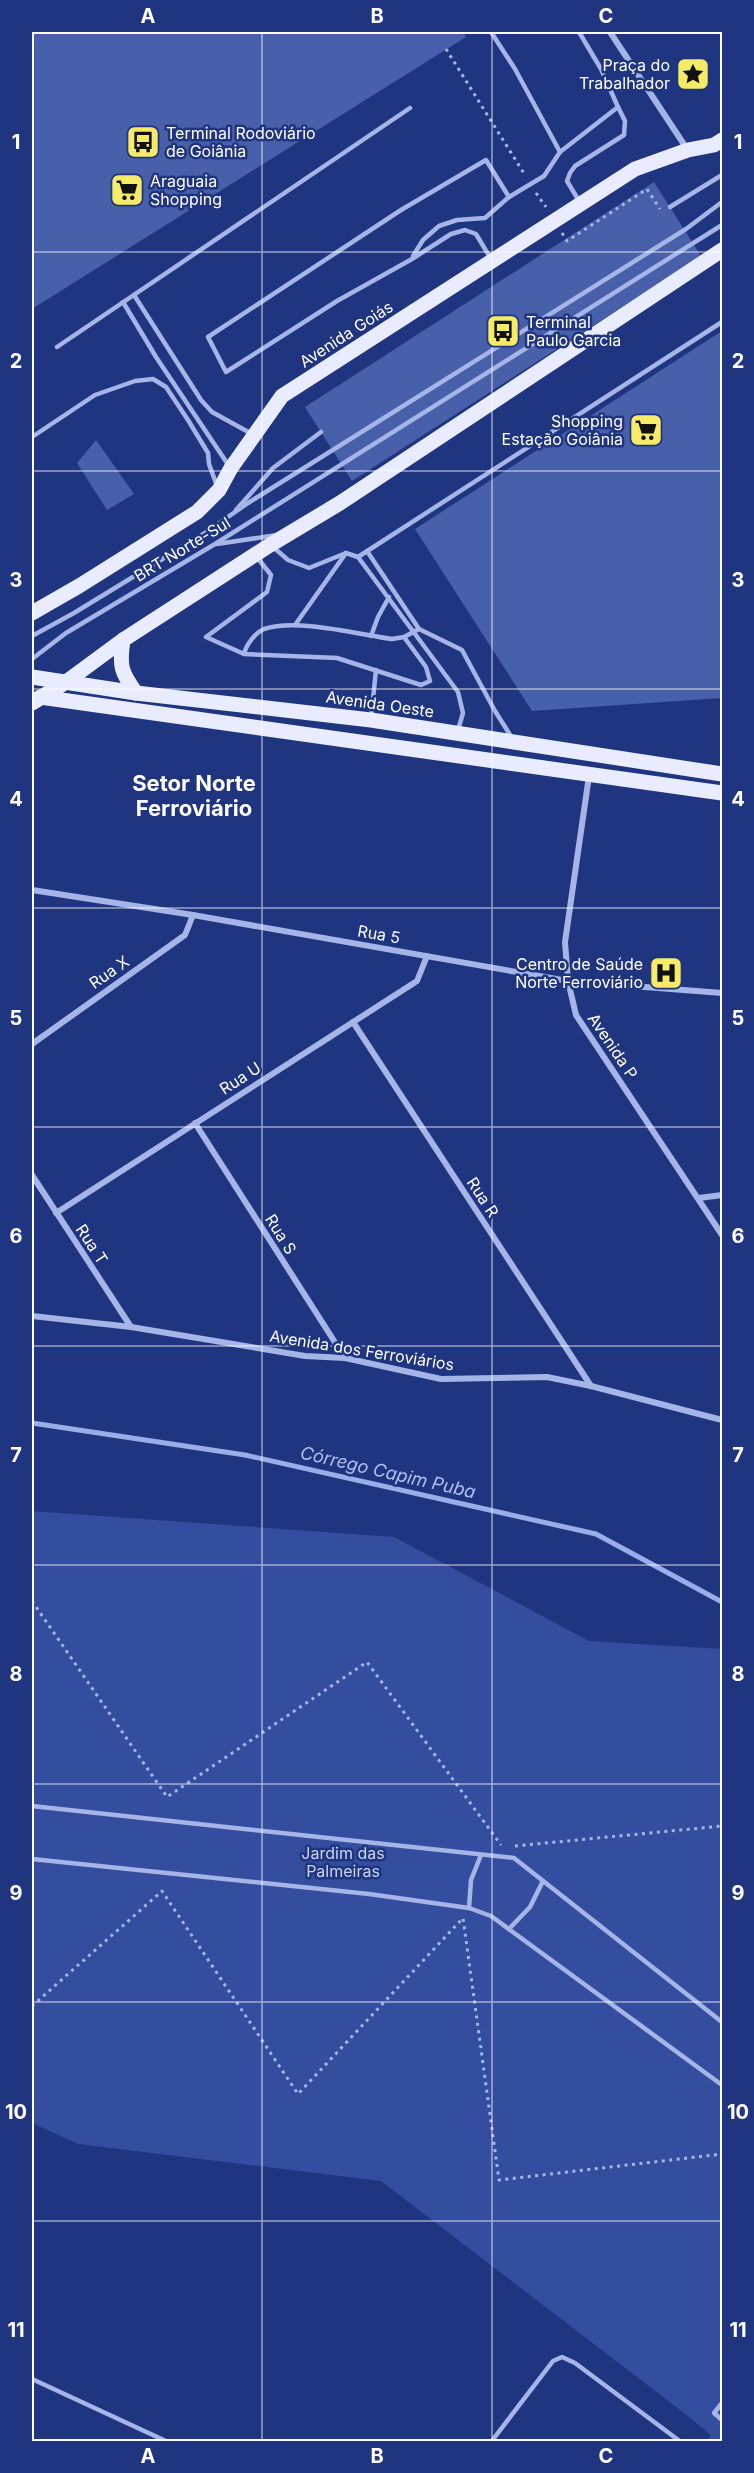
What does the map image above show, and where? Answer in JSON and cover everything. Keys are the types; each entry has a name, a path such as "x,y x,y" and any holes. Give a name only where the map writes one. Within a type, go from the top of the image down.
{"main road":[{"name":"Avenida Goiás","path":"32,613 197,512 219,490 231,468 282,396 636,169 688,150 714,145 723,140"},
{"path":"36,700 66,682 123,640 270,545 340,503 723,250"},
{"path":"123,640 120,662 123,675 136,693"},
{"name":"Avenida Oeste","path":"32,677 136,693 457,732 723,774"},
{"path":"36,700 723,793"}],"street":[{"path":"610,32 688,150"},
{"name":"Avenida P","path":"589,774 565,942 568,981 576,1015 723,1235"},
{"name":"Rua 5","path":"32,890 193,915 568,981 723,993"},
{"name":"Rua X","path":"32,1044 185,935 193,915"},
{"name":"Rua U","path":"56,1213 417,981 427,956"},
{"name":"Rua R","path":"353,1022 591,1386"},
{"name":"Rua S","path":"195,1123 345,1358"},
{"name":"Rua T","path":"32,1175 131,1327"},
{"path":"699,1198 723,1195"},
{"name":"Avenida dos Ferroviários","path":"32,1316 131,1327 305,1356 345,1358 441,1379 547,1377 723,1420"}],"lane":[{"path":"491,32 515,69 560,152"},
{"path":"579,32 601,69 625,121 624,135 575,166 570,173 567,181 581,203"},
{"path":"412,259 423,240 439,226 457,220 485,218 509,197 544,176 560,152 618,107"},
{"path":"57,347 410,108"},
{"path":"492,261 476,234 465,230 451,234 337,301 226,372 208,337 400,210 486,160 509,197"},
{"path":"670,207 723,175"},
{"name":"BRT Norte-Sul","path":"32,636 74,613 230,516 676,235 723,202"},
{"name":"BRT Norte-Sul","path":"32,659 66,633 215,544 723,225"},
{"path":"134,295 206,406 212,412 255,435"},
{"path":"123,302 144,338 231,468"},
{"path":"358,557 723,322"},
{"path":"144,338 156,330"},
{"path":"32,437 95,395 135,381 153,380 166,387 203,444 219,490"},
{"path":"230,516 273,468 321,432"},
{"path":"215,544 290,533"},
{"path":"270,545 288,560 309,568 345,553 358,557 453,685 462,701 463,713 457,732"},
{"path":"367,551 392,592 419,629 462,650 495,711 516,743"},
{"path":"296,624 345,553"},
{"path":"255,555 272,575 267,592 206,637 244,654 337,658 421,686 430,681 426,667 404,637"},
{"path":"371,636 378,617 392,592"},
{"path":"244,654 261,631 296,624 392,639 404,637 419,629"},
{"path":"371,720 376,670"},
{"path":"32,1806 514,1858 723,2022"},
{"path":"469,1908 471,1880 481,1855"},
{"path":"32,1859 369,1894 469,1908 491,1916 723,2085"},
{"path":"509,1929 530,1907 543,1881"},
{"path":"491,2442 553,2361 562,2357 575,2363 681,2442"},
{"path":"32,2379 168,2442"},
{"path":"723,2403 714,2413 723,2420"}],"path":[{"path":"446,49 567,242 647,189 676,235"},
{"path":"32,1601 167,1797 367,1662 503,1847"},
{"path":"514,1846 723,1826"},
{"path":"32,2006 162,1891 298,2094 463,1918 499,2180 723,2154"}],"green space":[{"name":"Jardim das Palmeiras","path":"32,1511 394,1537 589,1641 722,1649 722,2441 707,2441 711,2435 684,2413 381,2181 78,2144 32,2123"}],"building":[{"name":"Araguaia Shopping","path":"32,32 463,32 466,37 32,309"},
{"name":"Terminal Paulo Garcia","path":"654,182 701,256 352,481 305,407"},
{"name":"Shopping Estação Goiânia","path":"722,331 722,698 532,711 415,529"},
{"path":"96,440 134,494 107,510 77,463"}],"waterway":[{"name":"Córrego Capim Puba","path":"32,1423 245,1455 596,1534 722,1602"}],"place":[{"name":"Praça do Trabalhador","path":"693,74"},
{"name":"Terminal Rodoviário de Goiânia","path":"143,142"},
{"name":"Araguaia Shopping","path":"127,190"},
{"name":"Terminal Paulo Garcia","path":"503,331"},
{"name":"Shopping Estação Goiânia","path":"646,430"},
{"name":"Centro de Saúde Norte Ferroviário","path":"666,973"}],"district":[{"name":"Setor Norte Ferroviário","path":"194,796"}]}
